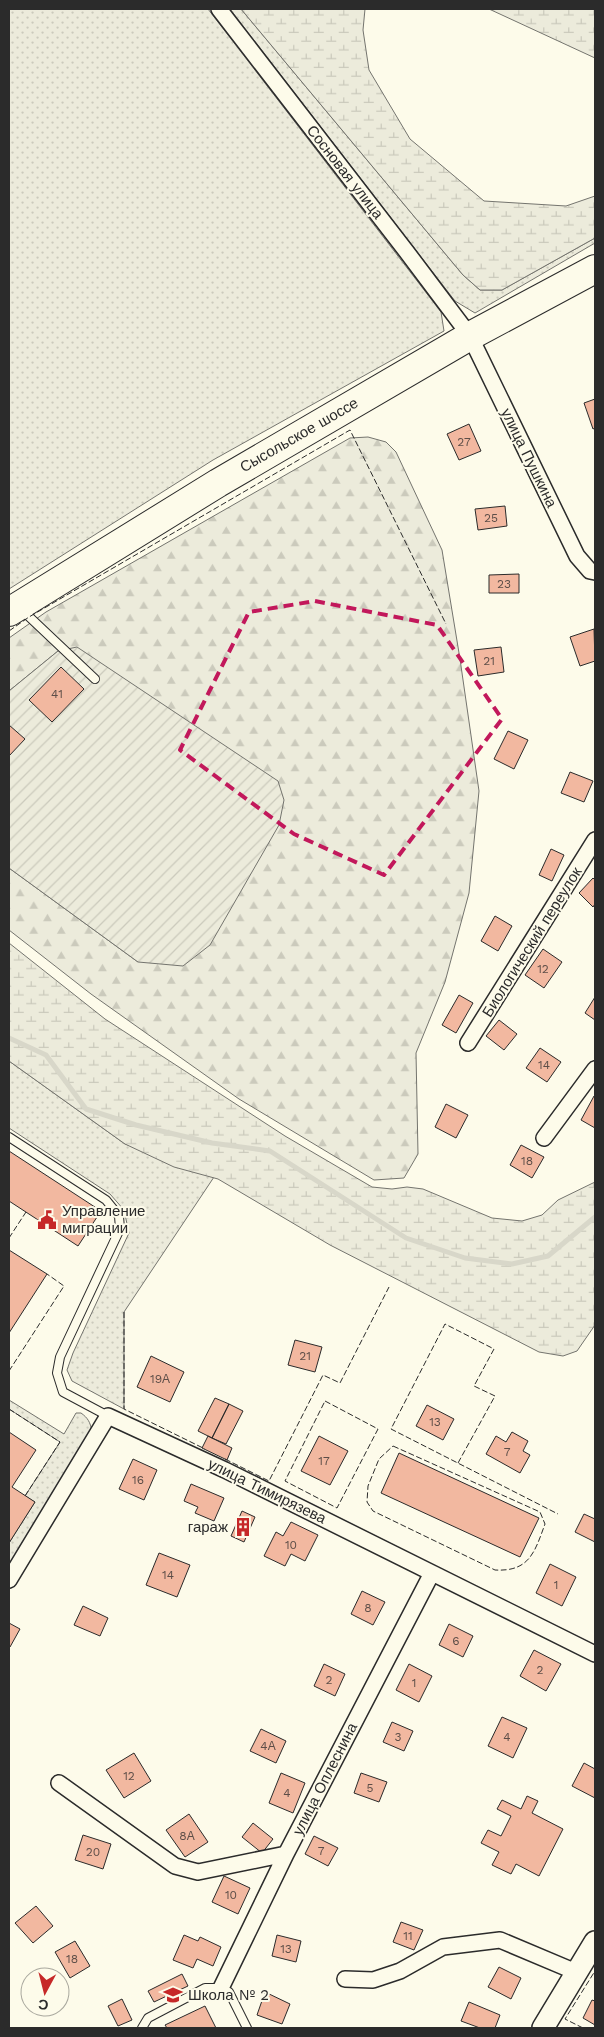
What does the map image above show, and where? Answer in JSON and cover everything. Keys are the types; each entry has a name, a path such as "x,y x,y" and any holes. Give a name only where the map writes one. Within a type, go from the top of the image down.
{"highway":[{"name":"Сысольское шоссе","path":"13,609 218,483 470,336 595,269"}],"main road":[{"path":"548,2024 576,1972 595,1942"}],"street":[{"name":"Сосновая улица","path":"219,9 470,336"},
{"name":"улица Пушкина","path":"470,336 576,556 590,570 595,572"},
{"name":"Биологический переулок","path":"468,1043 595,840"},
{"path":"544,1138 595,1069"},
{"path":"9,1580 108,1416"},
{"name":"улица Тимирязева","path":"108,1416 225,1470 595,1654"},
{"name":"улица Оплеснина","path":"221,1988 286,1854 432,1573"},
{"path":"59,1783 175,1866 198,1872 286,1854"},
{"path":"345,1979 373,1980 400,1972 443,1947 500,1940 576,1972"}],"lane":[{"path":"13,609 96,679"},
{"path":"9,1136 106,1200 119,1216 120,1229 60,1357 56,1373 64,1392 108,1416"},
{"path":"142,2028 148,2018 205,1988 221,1988 229,1992 247,2028"}],"highlighted area":[{"path":"315,601 437,625 502,719 384,875 294,834 180,750 249,612"}],"green space":[{"path":"9,9 208,9 441,312 444,331 213,460 9,589"},
{"path":"230,9 241,9 463,275 480,290 502,290 595,238 595,243 475,313 455,301"},
{"path":"241,9 365,9 363,30 369,70 410,139 484,201 566,206 595,196 595,238 502,290 480,290 463,275"},
{"path":"489,9 595,9 595,58"},
{"path":"368,437 386,442 396,452 442,550 479,791 469,893 445,982 416,1053 418,1154 404,1178 374,1180 239,1099 91,994 9,930 9,868 138,962 58,651 9,691 9,638 46,612 350,438"},
{"path":"77,647 278,781 284,800 279,825 210,945 183,966 138,962 9,868 9,691 58,651"},
{"path":"9,943 105,1019 285,1136 372,1187 423,1189 492,1218 522,1221 542,1215 558,1200 595,1182 595,1325 577,1351 563,1356 539,1352 330,1245 218,1179 174,1167 125,1144 9,1061"},
{"path":"9,1061 125,1144 216,1174 124,1312 124,1409 72,1381 67,1370 73,1353 129,1233 124,1210 110,1194 9,1128"},
{"path":"9,1400 64,1434 76,1413 81,1413 88,1420 92,1431 9,1567 9,1543 35,1502 25,1496 60,1442 9,1409"}],"building":[{"path":"595,399 595,428 593,429 584,403"},
{"path":"469,424 481,451 459,460 447,434"},
{"path":"505,506 507,526 478,530 475,509"},
{"path":"519,574 519,593 489,593 489,575"},
{"path":"594,629 595,661 580,666 570,637"},
{"path":"501,647 504,672 478,676 474,650"},
{"path":"61,667 84,689 52,722 29,700"},
{"path":"9,725 25,739 9,756"},
{"path":"508,731 528,740 514,769 494,759"},
{"path":"570,772 593,781 584,802 561,793"},
{"path":"551,849 564,855 552,881 539,875"},
{"path":"593,878 595,880 595,904 593,907 579,893"},
{"path":"495,916 512,926 498,951 481,941"},
{"path":"543,949 562,962 544,988 525,975"},
{"path":"459,995 473,1003 456,1033 442,1025"},
{"path":"595,997 595,1020 585,1013"},
{"path":"499,1020 517,1034 504,1050 486,1036"},
{"path":"540,1048 561,1062 547,1082 526,1068"},
{"path":"595,1097 595,1128 581,1120"},
{"path":"446,1104 468,1115 456,1138 435,1127"},
{"path":"521,1145 544,1157 532,1178 510,1165"},
{"path":"9,1151 101,1211 78,1246 9,1201"},
{"path":"9,1250 47,1274 9,1333"},
{"path":"295,1340 322,1347 315,1372 288,1365"},
{"path":"151,1356 184,1372 170,1402 137,1387"},
{"path":"215,1398 229,1404 212,1438 198,1431"},
{"path":"229,1404 243,1411 226,1444 212,1438"},
{"path":"427,1405 454,1419 443,1440 416,1426"},
{"path":"9,1432 36,1450 12,1487 35,1502 9,1543"},
{"path":"512,1432 528,1441 523,1451 530,1455 520,1473 486,1454 496,1436 506,1442"},
{"path":"208,1436 232,1448 227,1460 202,1448"},
{"path":"319,1436 348,1451 330,1485 301,1471"},
{"path":"399,1453 539,1518 520,1557 381,1493"},
{"path":"133,1459 157,1470 144,1500 119,1489"},
{"path":"191,1484 224,1498 214,1521 195,1513 198,1507 184,1501"},
{"name":"гараж","path":"242,1511 255,1517 244,1542 231,1536"},
{"path":"584,1514 595,1519 595,1542 575,1532"},
{"path":"291,1522 318,1535 305,1561 291,1554 285,1566 264,1556 276,1532 283,1536"},
{"path":"159,1553 190,1565 177,1597 146,1585"},
{"path":"550,1564 576,1577 562,1606 536,1593"},
{"path":"362,1591 385,1602 373,1625 351,1614"},
{"path":"83,1606 108,1618 100,1636 74,1625"},
{"path":"9,1623 20,1629 10,1647 9,1646"},
{"path":"449,1624 473,1636 463,1657 439,1645"},
{"path":"534,1650 561,1664 546,1691 520,1676"},
{"path":"324,1664 345,1674 335,1696 314,1686"},
{"path":"409,1664 432,1676 419,1702 396,1690"},
{"path":"502,1717 527,1728 513,1758 488,1746"},
{"path":"392,1722 413,1731 404,1751 383,1742"},
{"path":"261,1729 286,1741 276,1763 250,1751"},
{"path":"134,1753 151,1781 124,1798 106,1770"},
{"path":"584,1763 595,1769 595,1798 572,1786"},
{"path":"281,1773 305,1783 293,1813 269,1803"},
{"path":"361,1773 387,1782 379,1802 354,1793"},
{"path":"527,1796 538,1801 532,1813 563,1829 539,1876 516,1864 511,1874 492,1865 499,1852 481,1843 488,1830 501,1836 511,1816 497,1809 502,1800 521,1809"},
{"path":"189,1814 208,1842 185,1857 166,1830"},
{"path":"253,1823 273,1839 262,1853 242,1837"},
{"path":"83,1835 111,1844 103,1869 75,1860"},
{"path":"314,1836 338,1848 328,1866 305,1854"},
{"path":"224,1876 250,1888 238,1914 212,1902"},
{"path":"36,1906 53,1926 33,1943 15,1923"},
{"path":"401,1922 423,1930 414,1950 393,1942"},
{"path":"184,1935 198,1941 200,1937 221,1947 213,1966 197,1959 193,1968 173,1960"},
{"path":"277,1935 301,1941 296,1962 272,1956"},
{"path":"75,1941 90,1966 70,1978 70,1967 64,1967 55,1952"},
{"path":"499,1967 521,1978 511,1999 488,1987"},
{"path":"182,1974 188,1986 154,2002 148,1991"},
{"path":"265,1992 290,2004 282,2024 257,2015"},
{"path":"122,1999 132,2020 118,2026 108,2006"},
{"path":"592,2000 595,2001 595,2025 583,2018"},
{"path":"469,2002 500,2015 495,2028 480,2028 461,2021"},
{"path":"205,2006 216,2028 167,2028 165,2025"}],"waterway":[{"path":"9,1038 46,1055 86,1109 136,1125 212,1143 270,1151 406,1238 465,1258 512,1264 548,1256 595,1217"}],"fence":[{"path":"9,631 29,617 350,430 446,624"},
{"path":"9,1238 26,1212"},
{"path":"9,1371 64,1286 47,1274"},
{"path":"225,1459 269,1481 323,1375 340,1383 389,1287"},
{"path":"124,1312 124,1409 205,1449"},
{"path":"458,1463 495,1396 474,1386 494,1349 445,1324 391,1429 558,1514"},
{"path":"325,1401 378,1429 337,1508 285,1481 325,1401"},
{"path":"9,1409 60,1442 25,1496"},
{"path":"393,1446 540,1512 545,1524 538,1543 529,1558 516,1567 507,1570 495,1570 373,1511 367,1502 368,1486 379,1459 393,1446"},
{"path":"583,2028 565,2019 595,1971"}],"place":[{"name":"Управление миграции","path":"47,1220"},
{"name":"гараж","path":"243,1527"},
{"name":"Школа № 2","path":"173,1995"}]}
